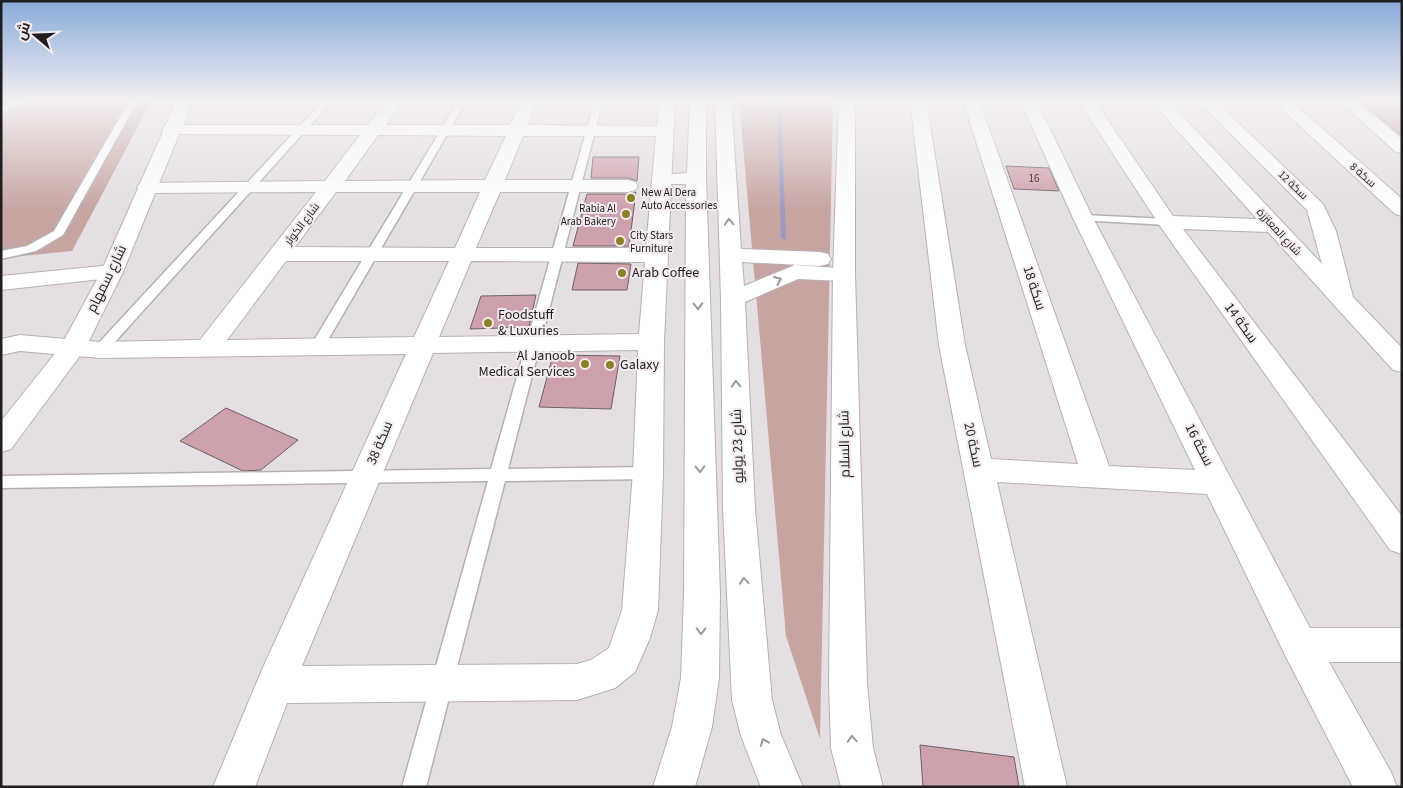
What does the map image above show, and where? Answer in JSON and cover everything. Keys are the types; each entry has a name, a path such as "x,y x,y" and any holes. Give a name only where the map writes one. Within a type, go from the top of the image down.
{"street":[{"name":"شارع سمهام","path":"1,442 72,349 112,272 168,137"},
{"name":"شارع الكوثر","path":"208,348 368,137"},
{"name":"سكة 38","path":"234,787 275,685 514,137"},
{"path":"275,685 577,682 600,675 622,660 632,638 640,610 648,473 651,342 664,137"},
{"path":"674,787 692,727 700,678 702,594 696,178 697,137"},
{"name":"شارع 23 يوليو","path":"725,137 733,299 740,509 752,700 761,736 782,787"},
{"name":"شارع السلام","path":"846,137 844,267 847,611 852,748 862,787"},
{"name":"سكة 20","path":"923,137 952,345 1046,787"},
{"name":"سكة 18","path":"983,137 1097,476"},
{"name":"سكة 16","path":"1045,137 1084,218 1299,645 1376,787"},
{"name":"سكة 14","path":"1110,137 1167,222 1402,541"},
{"name":"شارع المعتززة","path":"1192,137 1402,364"},
{"name":"سكة 12","path":"1243,137 1316,208 1325,230 1342,301"},
{"name":"سكة 8","path":"1321,137 1402,210"},
{"path":"1389,137 1402,148"},
{"path":"662,180 696,178"},
{"path":"147,187 628,186"},
{"path":"1167,222 1273,226"},
{"path":"280,254 657,255"},
{"path":"731,256 844,267"},
{"path":"733,299 796,272 844,267"},
{"path":"1,283 112,272"},
{"path":"1,347 20,343 100,350 651,342"},
{"path":"978,470 1218,483"},
{"path":"1299,645 1402,645"}],"lane":[{"path":"1,255 14,254 44,245 59,233 113,137"},
{"path":"100,350 296,137"},
{"path":"317,347 441,137"},
{"path":"414,787 589,137"},
{"path":"1084,218 1167,222"},
{"path":"1,482 648,473"}],"shaded area":[{"path":"1,137 133,137 72,251 1,258"},
{"path":"742,137 832,137 820,739 786,636"}],"water":[{"path":"778,137 782,137 786,239 781,239"}],"building":[{"path":"593,157 639,157 637,181 628,178 591,178"},
{"path":"1006,166 1049,168 1059,191 1014,189"},
{"path":"636,192 629,246 573,246 587,194 628,194"},
{"path":"578,263 631,264 627,290 572,290"},
{"path":"536,295 529,327 470,329 481,296"},
{"path":"553,355 620,356 611,409 539,407"},
{"path":"226,408 298,440 261,470 243,471 180,441"},
{"path":"920,745 1014,757 1019,787 923,787"}],"place":[{"name":"New Al Dera Auto Accessories","path":"631,198"},
{"name":"Rabia Al Arab Bakery","path":"626,214"},
{"name":"City Stars Furniture","path":"620,241"},
{"name":"Arab Coffee","path":"622,273"},
{"name":"Foodstuff & Luxuries","path":"488,323"},
{"name":"Al Janoob Medical Services","path":"585,364"},
{"name":"Galaxy","path":"610,365"}]}
